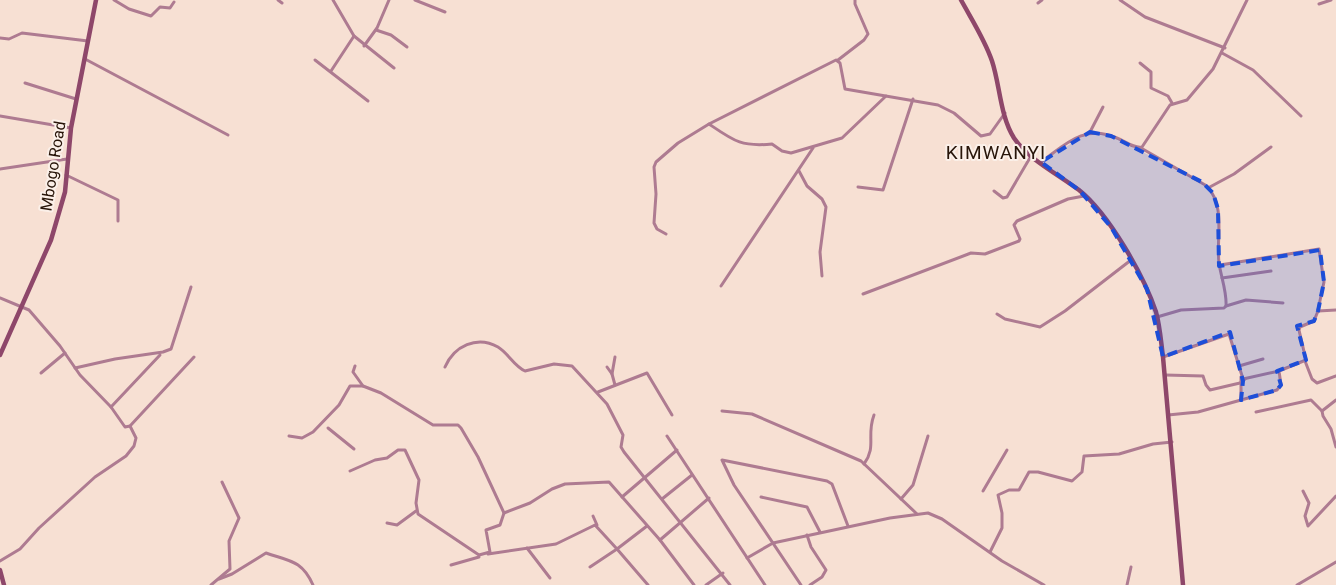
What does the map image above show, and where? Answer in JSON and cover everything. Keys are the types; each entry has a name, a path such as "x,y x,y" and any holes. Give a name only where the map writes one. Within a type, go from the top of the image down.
{"street":[{"name":"Mbogo Road","path":"0,354 51,240 65,192 67,158 76,100 96,0"},
{"path":"114,0 129,9 151,16 160,7 170,8 174,2"},
{"path":"278,0 282,3"},
{"path":"334,0 354,36 364,46 394,68"},
{"path":"364,46 376,30 389,0"},
{"path":"415,0 446,12"},
{"path":"666,234 657,229 654,223 656,194 654,165 678,143 709,124 838,60 864,40 868,34 855,4 856,0"},
{"path":"961,0 990,56 1013,136 1032,155 1085,196 1106,220 1147,289 1157,317 1163,357 1172,442 1183,585"},
{"path":"1038,3 1042,0"},
{"path":"1120,0 1145,17 1225,48"},
{"path":"1172,103 1183,102 1189,98 1213,69 1247,0"},
{"path":"1319,4 1331,0"},
{"path":"376,30 391,35 408,47"},
{"path":"0,38 9,39 22,34 88,41"},
{"path":"331,71 354,36"},
{"path":"1222,53 1253,70 1301,116"},
{"path":"84,59 228,135"},
{"path":"315,60 368,101"},
{"path":"838,60 845,89 913,99 947,108 973,131 984,136 990,134 1005,112"},
{"path":"1140,63 1151,72 1151,88 1168,96 1172,103"},
{"path":"25,83 76,100"},
{"path":"709,124 735,141 751,146 772,144 788,154 814,148 845,136 886,96"},
{"path":"858,187 883,190 913,99"},
{"path":"1141,148 1172,103"},
{"path":"1090,132 1103,107"},
{"path":"0,116 72,128"},
{"path":"1041,162 1070,141 1090,132 1111,136 1141,148 1208,188 1218,209 1220,265 1226,306"},
{"path":"1208,188 1234,174 1272,147"},
{"path":"721,286 814,148"},
{"path":"994,191 1004,198 1007,196 1032,155"},
{"path":"0,169 67,158"},
{"path":"799,171 812,192 822,199 826,207 820,252 822,276"},
{"path":"65,175 118,200 118,221"},
{"path":"863,294 971,253 985,254 1019,241 1020,239 1014,225 1017,221 1068,199 1085,196"},
{"path":"1220,265 1319,249 1324,282 1318,311 1314,321 1302,325 1299,329 1305,361 1312,379 1317,383 1336,376"},
{"path":"997,314 1005,319 1040,326 1065,311 1130,260"},
{"path":"1222,278 1271,271"},
{"path":"75,368 115,359 163,352 171,348 191,287"},
{"path":"0,298 22,305 29,310 75,368 111,407 124,426 130,426 194,357"},
{"path":"1157,317 1181,310 1226,306 1246,300 1283,303"},
{"path":"1318,311 1336,310"},
{"path":"1163,357 1229,334 1244,378"},
{"path":"445,366 450,355 456,349 481,342 498,347 525,371 554,364 570,364 598,392 607,404 622,432 621,447 723,573 730,585"},
{"path":"41,373 65,353"},
{"path":"111,407 160,355"},
{"path":"612,374 615,357"},
{"path":"1239,366 1263,359"},
{"path":"1165,375 1203,376 1210,390 1240,383 1244,378 1278,372 1305,361"},
{"path":"355,366 353,372 363,386"},
{"path":"607,367 612,374 615,385"},
{"path":"1168,415 1198,412 1277,390 1281,385 1278,372"},
{"path":"598,392 647,373 672,415"},
{"path":"1240,383 1241,400"},
{"path":"289,436 302,438 313,432 339,405 350,386 363,386 381,393 434,425 458,425 478,457 504,513 500,525 486,530 490,552 479,556 416,511"},
{"path":"1256,412 1310,400 1322,411 1335,440 1336,447"},
{"path":"1322,411 1336,400"},
{"path":"722,411 752,414 864,464 918,514"},
{"path":"864,464 872,452 869,432 874,415"},
{"path":"0,561 20,549 39,528 95,477 126,456 134,446 136,438 130,426"},
{"path":"328,428 354,449"},
{"path":"667,436 765,585"},
{"path":"901,499 913,486 928,436"},
{"path":"990,552 1002,528 1002,513 998,496 1007,490 1019,490 1029,472 1038,472 1072,481 1082,472 1084,456 1119,454 1153,444 1172,442"},
{"path":"350,471 375,460 388,458 398,450 405,450 419,480 416,511 397,525 387,522"},
{"path":"622,497 677,450"},
{"path":"983,490 1007,450"},
{"path":"802,585 734,485 722,460 827,481 832,484 848,526"},
{"path":"662,499 692,475"},
{"path":"504,513 530,503 552,489 572,482 606,481 660,540 694,585"},
{"path":"212,585 230,568 229,541 239,521 238,512 222,482"},
{"path":"1303,491 1309,503 1305,516 1308,526 1336,496"},
{"path":"660,540 709,498"},
{"path":"761,498 807,507 820,532"},
{"path":"747,558 774,543 848,526 918,514 936,516 1044,585"},
{"path":"593,516 597,526 648,585"},
{"path":"451,565 493,553 556,544 597,526"},
{"path":"590,566 617,549 647,526"},
{"path":"806,535 826,570 822,577 810,585"},
{"path":"527,548 550,578"},
{"path":"216,580 232,574 266,553 296,562 308,575 312,585"},
{"path":"1298,585 1336,562"},
{"path":"1126,585 1131,567"},
{"path":"0,570 4,585"},
{"path":"706,585 723,573"}],"highlighted area":[{"path":"1090,132 1111,136 1202,182 1213,193 1218,209 1219,266 1320,250 1324,282 1318,311 1314,321 1297,326 1306,360 1277,371 1281,385 1277,390 1241,400 1243,381 1230,332 1163,357 1147,289 1111,227 1080,191 1041,162"}],"district":[{"name":"KIMWANYI","path":"996,152"}]}
